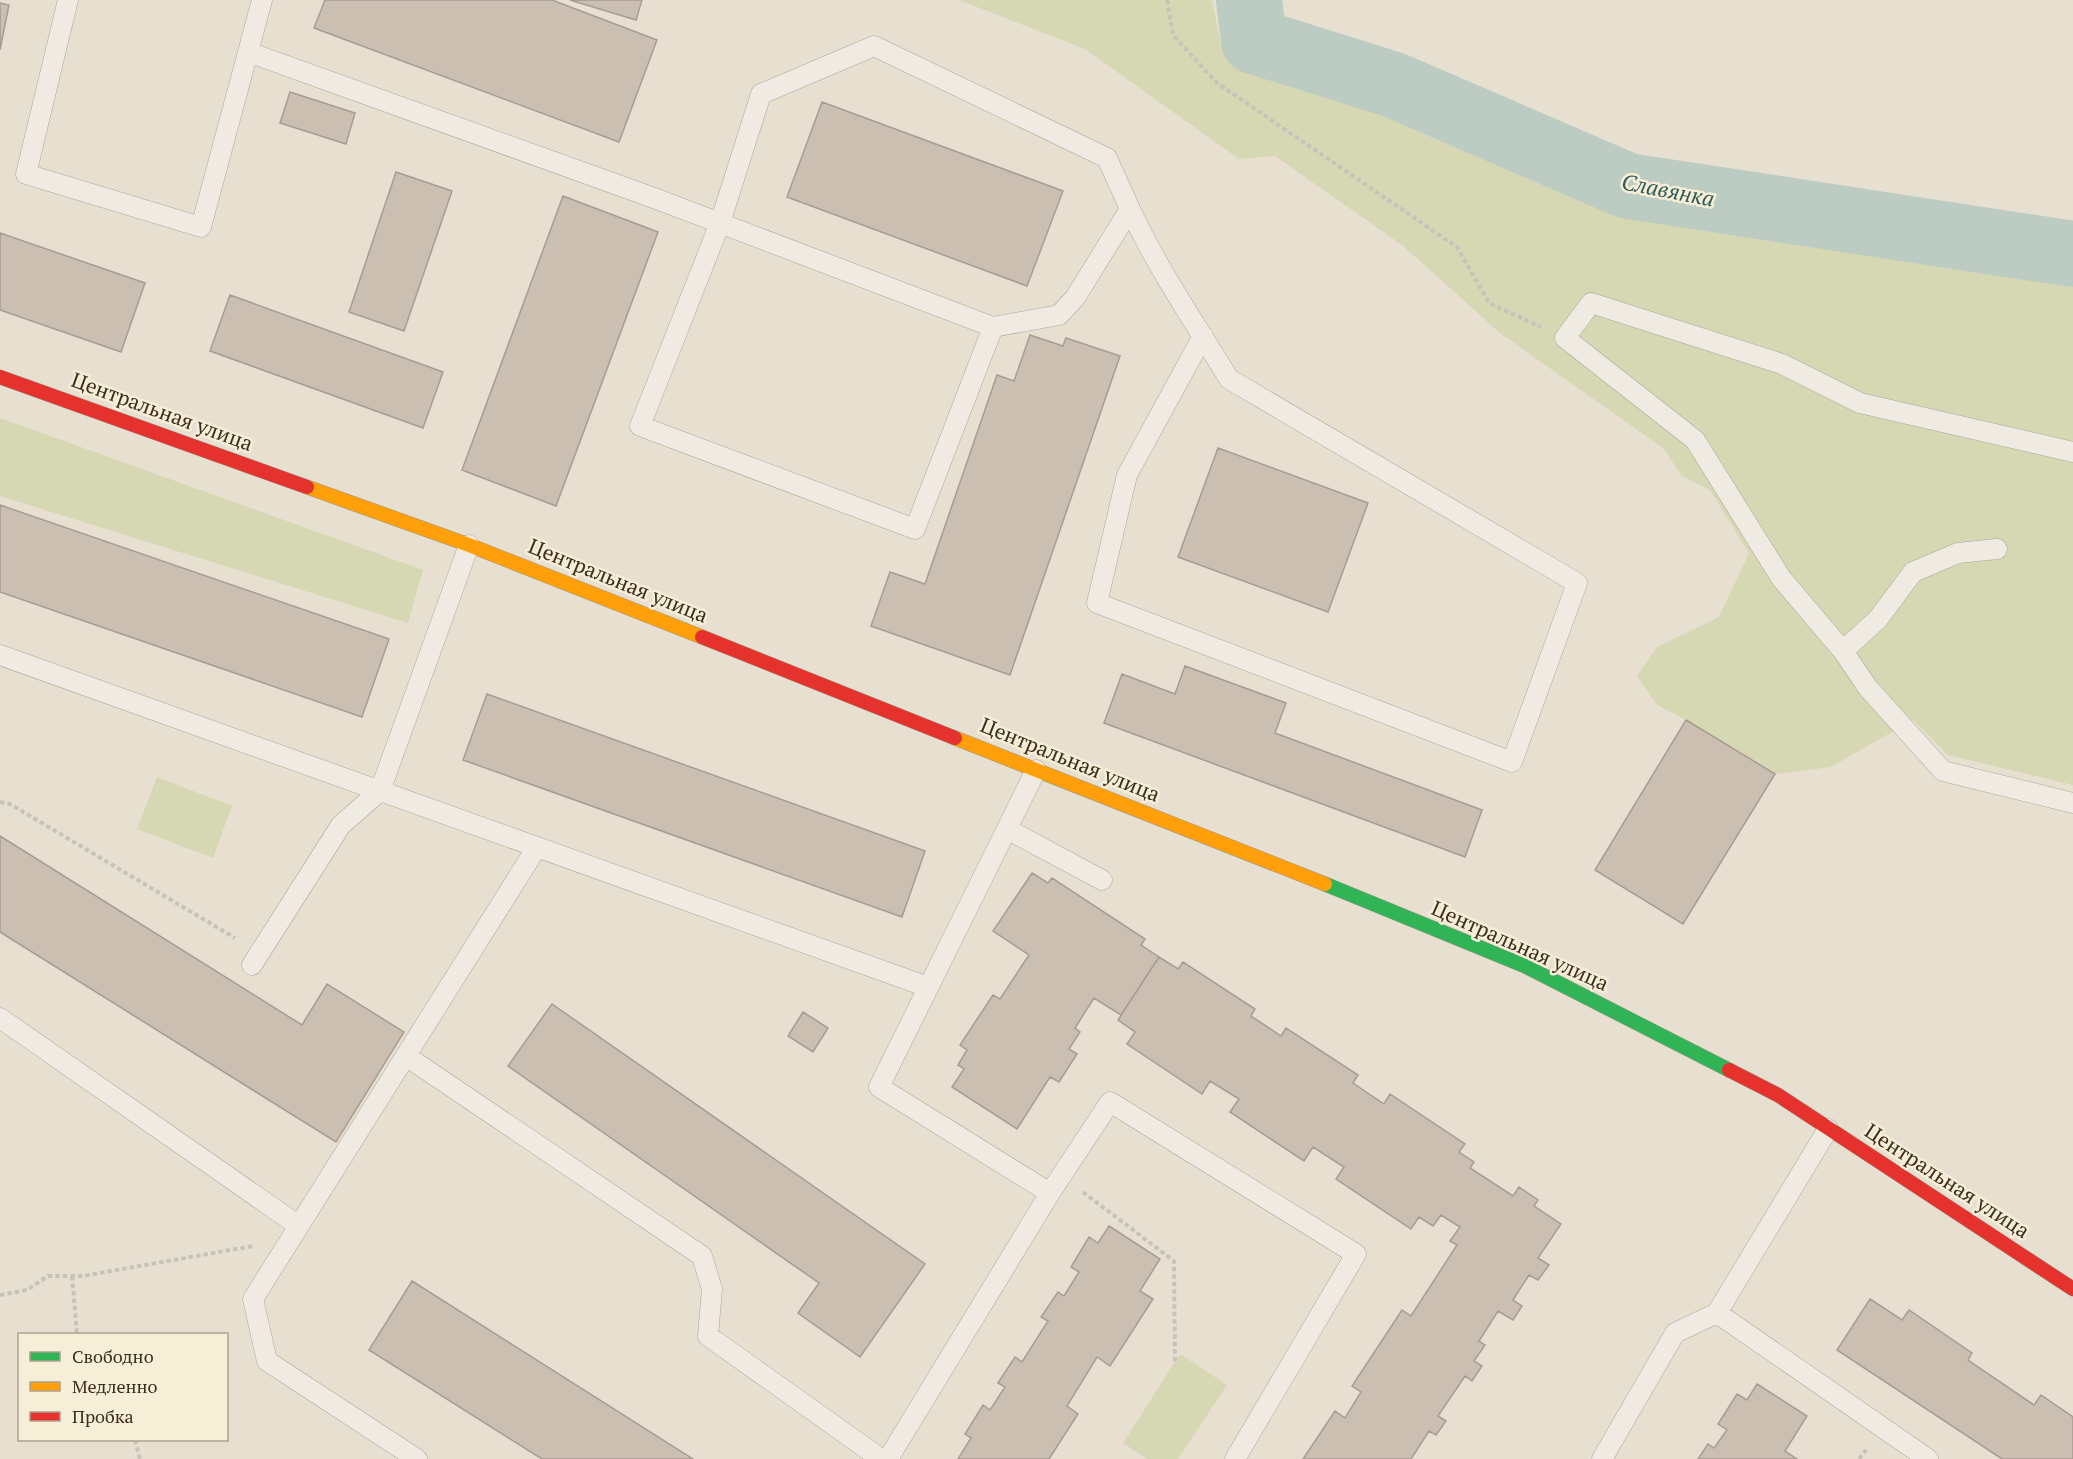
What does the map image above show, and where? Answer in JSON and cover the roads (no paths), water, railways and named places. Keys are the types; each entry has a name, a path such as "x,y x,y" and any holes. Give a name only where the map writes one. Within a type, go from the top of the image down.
{"street":[{"name":"Центральная улица","path":"0,376 469,545 1525,966 1778,1095 2073,1289"}],"lane":[{"path":"68,0 26,174 201,227 262,0"},
{"path":"993,327 915,529 640,426 720,223 761,94 874,46 1107,158 1145,242 1203,336 1229,379 1577,584 1512,762 1097,603 1127,474 1203,336"},
{"path":"248,52 720,223 993,327 1059,315 1075,298 1130,209"},
{"path":"2073,452 1860,403 1782,364 1591,303 1566,338 1695,440 1781,578 1843,651 1868,688 1943,771 2073,803"},
{"path":"255,958 341,825 380,791 469,545"},
{"path":"1843,651 1878,619 1913,572 1958,553 1997,549"},
{"path":"0,656 928,987"},
{"path":"1036,770 879,1087 1050,1193"},
{"path":"1007,829 1102,880"},
{"path":"417,1459 267,1361 253,1299 537,847"},
{"path":"0,1018 294,1233"},
{"path":"406,1056 702,1256 712,1289 708,1336 881,1459"},
{"path":"888,1459 1050,1193 1110,1102 1356,1254 1235,1459"},
{"path":"1602,1459 1675,1333 1717,1313 1828,1129"},
{"path":"1717,1313 1928,1459"}],"waterway":[{"name":"Славянка","path":"1249,0 1254,41 1394,85 1628,186 2073,254"}]}
